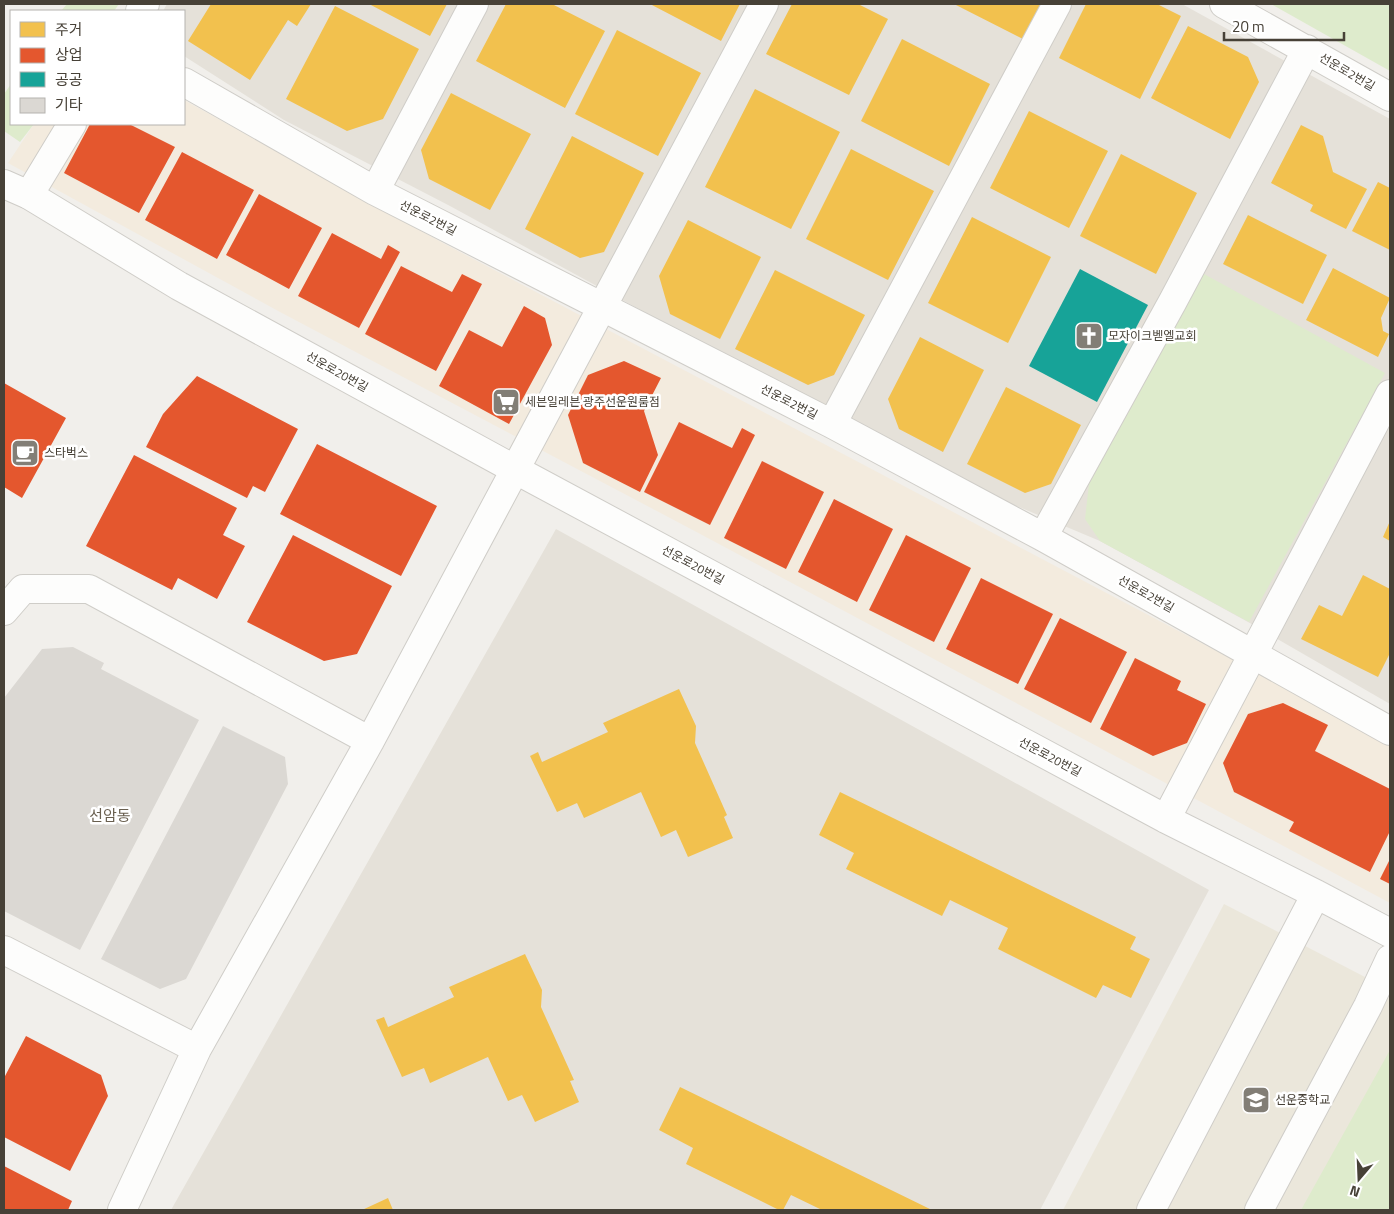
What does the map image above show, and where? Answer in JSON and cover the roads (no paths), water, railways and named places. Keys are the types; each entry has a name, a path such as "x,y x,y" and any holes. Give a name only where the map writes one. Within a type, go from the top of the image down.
{"street":[{"path":"375,191 474,4"},
{"path":"122,1210 197,1050 370,741 764,4"},
{"path":"832,424 1057,4"},
{"name":"선운로2번길","path":"1224,4 1390,97"},
{"path":"1043,537 1173,301 1307,49"},
{"name":"선운로2번길","path":"185,83 375,191 832,424 1043,537 1390,731"},
{"path":"29,195 71,125"},
{"name":"선운로20번길","path":"4,184 29,195 179,286 516,470 1166,819 1390,933"},
{"path":"1166,819 1390,394"},
{"path":"4,611 23,589 89,589 370,741"},
{"path":"1150,1210 1316,894"},
{"path":"4,950 197,1050"},
{"path":"1259,1210 1368,1006 1390,959"}],"place":[{"name":"모자이크벧엘교회","path":"1089,336"},
{"name":"세븐일레븐 광주선운원룸점","path":"506,402"},
{"name":"스타벅스","path":"25,453"},
{"name":"선운중학교","path":"1256,1100"}],"district":[{"name":"선암동","path":"110,816"}]}
